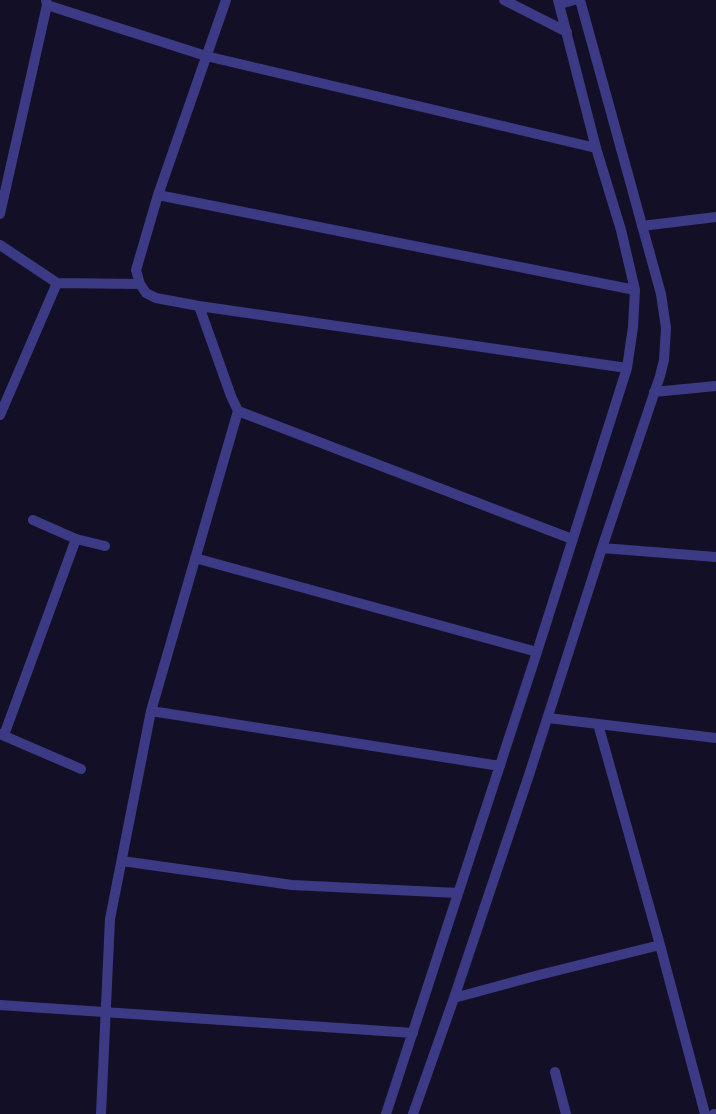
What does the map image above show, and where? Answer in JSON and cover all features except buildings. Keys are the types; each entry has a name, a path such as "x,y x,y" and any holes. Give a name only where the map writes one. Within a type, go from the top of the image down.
{"street":[{"path":"226,0 158,195 136,270 140,284 146,293 156,298 199,306 627,368"},
{"path":"504,0 567,32"},
{"path":"386,1114 537,652 627,368 633,326 635,290 621,230 596,148 559,2 574,0"},
{"path":"414,1114 548,718 664,360 666,328 661,294 580,0"},
{"path":"0,214 46,2 206,56 596,148"},
{"path":"158,195 635,290"},
{"path":"642,226 716,217"},
{"path":"0,245 57,283 140,284"},
{"path":"0,415 57,283"},
{"path":"101,1114 110,919 151,711 238,411 199,306"},
{"path":"654,392 716,386"},
{"path":"238,411 572,539"},
{"path":"33,520 76,539 105,546"},
{"path":"76,539 2,734 81,769"},
{"path":"602,548 716,557"},
{"path":"195,558 537,652"},
{"path":"151,711 500,766"},
{"path":"548,718 716,738"},
{"path":"598,724 660,945 705,1114"},
{"path":"122,861 292,886 458,893"},
{"path":"454,998 538,975 660,945"},
{"path":"0,1005 413,1033"},
{"path":"555,1072 566,1114"}]}
